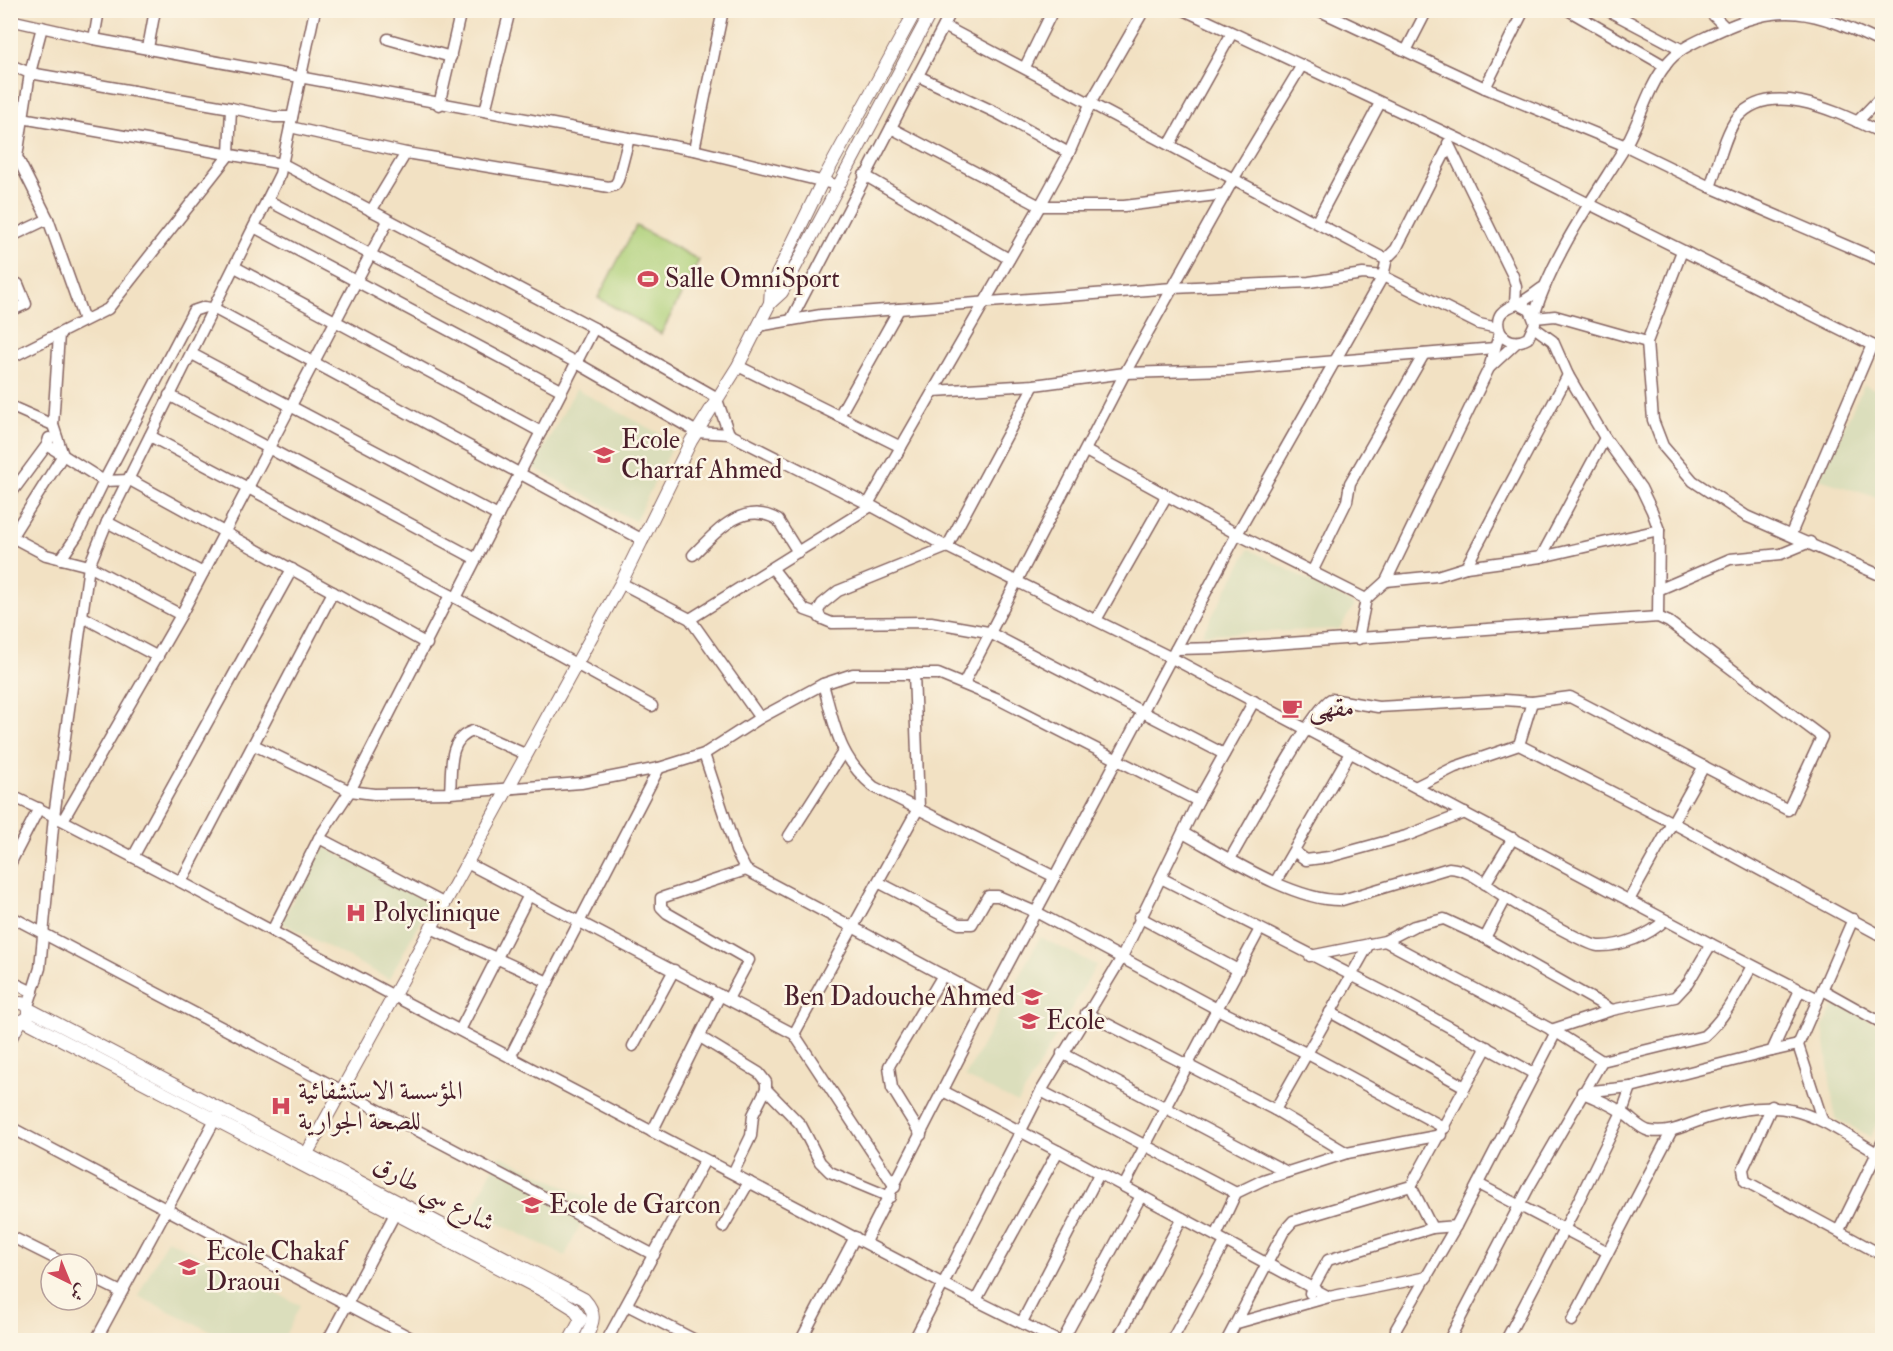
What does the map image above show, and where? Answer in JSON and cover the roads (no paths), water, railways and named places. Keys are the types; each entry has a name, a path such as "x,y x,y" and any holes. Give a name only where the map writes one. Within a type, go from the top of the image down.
{"street":[{"path":"94,39 99,10"},
{"path":"148,48 155,10"},
{"path":"10,1039 33,992 40,968 88,566 107,522 215,309 283,164 315,10"},
{"path":"439,105 461,10"},
{"path":"485,111 510,10"},
{"path":"694,150 723,10"},
{"path":"770,303 771,287 822,182 914,13 897,10"},
{"path":"304,1158 445,904 574,663 621,583 716,397 738,366 770,303 782,292 932,10"},
{"path":"791,320 864,175 952,10"},
{"path":"1024,68 1053,10"},
{"path":"690,619 870,505 1040,206 1069,153 1090,102 1144,10"},
{"path":"1184,10 1380,103 1448,141 1588,205 1877,348 1791,534"},
{"path":"1318,10 1332,13 1485,87 1626,146 1710,187 1882,261"},
{"path":"1407,49 1427,10"},
{"path":"1485,87 1524,10"},
{"path":"1568,10 1665,66"},
{"path":"1607,10 1681,49"},
{"path":"1708,10 1726,27"},
{"path":"1489,368 1517,342 1528,338 1535,320 1542,288 1588,205 1626,146 1665,66 1681,49 1754,16 1800,13 1823,18 1882,42"},
{"path":"10,20 94,39 439,105 485,111 694,150 837,185"},
{"path":"944,26 1387,258"},
{"path":"42,27 30,73 14,156 48,219 84,320"},
{"path":"1170,144 1232,33"},
{"path":"388,39 451,57"},
{"path":"10,65 30,73 274,117 406,153 609,187 615,185 618,180 629,138"},
{"path":"964,683 988,632 1018,582 1125,373 1234,178 1302,65"},
{"path":"918,76 997,113 1069,153"},
{"path":"1857,122 1882,96"},
{"path":"1710,187 1736,120 1745,111 1778,98 1796,100 1882,133"},
{"path":"1317,221 1380,103"},
{"path":"10,357 108,309 229,155 231,108"},
{"path":"22,118 283,164 594,328 716,397 729,434"},
{"path":"857,120 870,125"},
{"path":"891,128 1040,206 1124,206 1225,194"},
{"path":"801,1341 860,1240 892,1192 989,1000 1038,913 1141,711 1237,534 1383,276 1387,258 1396,249 1448,141"},
{"path":"1448,141 1513,276 1516,287 1516,304"},
{"path":"371,211 406,153"},
{"path":"864,175 1009,258"},
{"path":"267,200 575,362 697,432 729,434 1018,582 1096,620 1174,653 1254,701 1350,753 1752,966 1800,990 1820,994 1882,1023"},
{"path":"10,237 48,219"},
{"path":"58,818 158,657 315,364 388,221"},
{"path":"254,227 561,390"},
{"path":"1682,251 1647,342 1653,420 1663,446 1694,481 1746,516 1810,542 1882,576"},
{"path":"234,267 540,432"},
{"path":"758,326 821,315 1173,288 1309,282 1363,274 1383,276 1479,324 1499,330 1504,337 1517,342"},
{"path":"10,287 18,284 26,304 10,311"},
{"path":"1358,639 1366,599 1386,581 1489,368 1499,330 1501,312 1542,288"},
{"path":"1516,304 1524,306 1553,341 1568,375 1605,438 1641,488 1659,530 1658,617"},
{"path":"61,559 78,534 193,311 205,307 215,309 643,540"},
{"path":"839,416 899,309"},
{"path":"1535,320 1555,316 1647,342"},
{"path":"272,932 319,838 350,791 453,596 476,559 594,328"},
{"path":"10,495 47,445 53,425 59,334"},
{"path":"934,391 1034,385 1125,373 1228,370 1495,348"},
{"path":"192,354 498,516"},
{"path":"1312,572 1347,501 1350,483 1424,354"},
{"path":"738,366 901,447"},
{"path":"1466,567 1568,375"},
{"path":"819,615 822,604 838,591 947,547 1034,385"},
{"path":"169,396 270,447 476,559"},
{"path":"10,406 53,425 63,455"},
{"path":"150,436 453,596 652,706"},
{"path":"1540,557 1605,438"},
{"path":"47,445 104,481 130,480 427,644"},
{"path":"1086,451 1237,534 1366,599"},
{"path":"63,455 11,538 45,555 88,566 181,615"},
{"path":"1096,620 1167,495"},
{"path":"693,555 736,517 760,514 778,520 798,552"},
{"path":"107,522 203,573"},
{"path":"1386,581 1437,576 1466,567 1540,557 1659,530"},
{"path":"1658,591 1730,559 1781,554 1810,542"},
{"path":"133,857 291,569"},
{"path":"772,569 805,610 819,615 823,621 932,622 988,632 1224,754"},
{"path":"621,583 690,619 760,718"},
{"path":"180,882 333,592"},
{"path":"83,617 158,657"},
{"path":"1174,653 1658,617 1669,622 1822,737 1788,810 1570,696 1532,702 1505,700 1378,707 1331,699 1324,704 1307,729 1230,859"},
{"path":"794,1034 919,807 914,673"},
{"path":"254,745 350,791 374,794 450,793 581,783 659,768 704,754 760,718 823,684 854,674 938,674 964,683 1116,762 1198,801"},
{"path":"823,684 843,752 853,767 874,787 919,807 1055,877"},
{"path":"914,1341 1041,1091 1121,958 1139,917 1161,878 1198,801 1254,701"},
{"path":"1519,745 1532,702"},
{"path":"450,793 454,748 457,739 463,734 473,731 525,754"},
{"path":"1416,786 1455,767 1519,745 1673,823 1882,936"},
{"path":"789,836 843,752"},
{"path":"1276,881 1295,852 1350,753"},
{"path":"704,754 736,851 746,870 989,1000"},
{"path":"1629,900 1704,766"},
{"path":"510,1057 659,768"},
{"path":"10,795 133,857 589,1101 1056,1341"},
{"path":"10,864 39,808"},
{"path":"1295,852 1306,860 1329,857 1430,828 1465,813"},
{"path":"1183,833 1297,893 1327,901 1342,900 1449,868 1459,868 1506,898 1598,946 1639,937 1651,932 1665,920"},
{"path":"319,838 445,904"},
{"path":"1485,884 1513,838"},
{"path":"467,863 794,1034 892,1192"},
{"path":"652,1132 700,1037 749,960 667,913 661,907 661,898 746,870"},
{"path":"1161,878 1352,976 1533,1073"},
{"path":"878,882 959,924 972,924 988,896 998,896 1038,913 1217,1009 1306,1053 1440,1129"},
{"path":"460,1030 529,895"},
{"path":"1485,938 1506,898"},
{"path":"10,916 654,1255"},
{"path":"1139,917 1238,970"},
{"path":"1310,956 1385,940 1414,926 1444,919 1485,938 1612,1010"},
{"path":"1822,1119 1797,1044 1853,919"},
{"path":"431,928 548,982"},
{"path":"1124,1186 1164,1106 1260,929"},
{"path":"1385,940 1554,1031 1602,1061"},
{"path":"1275,1110 1369,944"},
{"path":"1395,1341 1396,1329 1456,1226 1554,1031 1612,1010 1675,997 1688,983 1711,944"},
{"path":"1449,1341 1582,1092 1602,1061 1704,1036 1726,1011 1752,966"},
{"path":"633,1046 674,970"},
{"path":"921,1135 896,1098 889,1078 889,1066 943,975"},
{"path":"10,981 33,992"},
{"path":"1772,1051 1800,990"},
{"path":"1330,1012 1465,1087"},
{"path":"1086,1013 1275,1110 1347,1153"},
{"name":"شارع سي طارق","path":"21,1014 214,1121 304,1158 402,1202 584,1299 594,1313 587,1320 557,1298 394,1214 304,1158 221,1109 21,1014"},
{"path":"700,1037 763,1077 766,1089 801,1125 820,1162 830,1172 892,1192"},
{"path":"1582,1092 1631,1087 1797,1044"},
{"path":"1227,1341 1284,1231 1293,1221 1411,1186 1440,1129 1487,1047"},
{"path":"1062,1053 1287,1172"},
{"path":"1506,1341 1623,1112 1631,1087"},
{"path":"733,1173 751,1137 753,1115 766,1089"},
{"path":"943,1091 1021,1130 1329,1297"},
{"path":"1041,1091 1144,1147 1236,1193"},
{"path":"1582,1092 1623,1112 1645,1129 1671,1132 1706,1119 1772,1106 1790,1108 1822,1119 1881,1151 1839,1230"},
{"path":"1772,1106 1743,1169 1743,1179 1751,1186 1839,1230 1882,1255"},
{"path":"96,1341 221,1109"},
{"path":"10,1127 415,1341"},
{"path":"1172,1341 1220,1239 1236,1193 1287,1172 1347,1153 1440,1129"},
{"path":"1572,1321 1671,1132"},
{"path":"976,1300 1058,1151"},
{"path":"608,1341 705,1160"},
{"path":"1022,1322 1099,1174"},
{"path":"723,1227 749,1182"},
{"path":"1478,1184 1608,1252"},
{"path":"1411,1186 1432,1228"},
{"path":"1063,1341 1142,1196"},
{"path":"328,1341 402,1202"},
{"path":"1117,1341 1182,1218"},
{"path":"1303,1304 1328,1260 1432,1228 1456,1226"},
{"path":"10,1236 42,1252"},
{"path":"1237,1323 1329,1297 1428,1277"},
{"path":"99,1281 121,1292"},
{"path":"627,1305 695,1341"},
{"path":"570,1341 587,1320"},
{"path":"585,1341 587,1320"}],"place":[{"name":"Salle OmniSport","path":"648,279"},
{"name":"Ecole Charraf Ahmed","path":"604,455"},
{"name":"مقهى","path":"1292,708"},
{"name":"Polyclinique","path":"356,913"},
{"name":"Ben Dadouche Ahmed","path":"1032,997"},
{"name":"Ecole","path":"1029,1021"},
{"name":"المؤسسة الاستشفائية للصحة الجوارية","path":"281,1106"},
{"name":"Ecole de Garcon","path":"532,1205"},
{"name":"Ecole Chakaf Draoui","path":"189,1267"}]}
